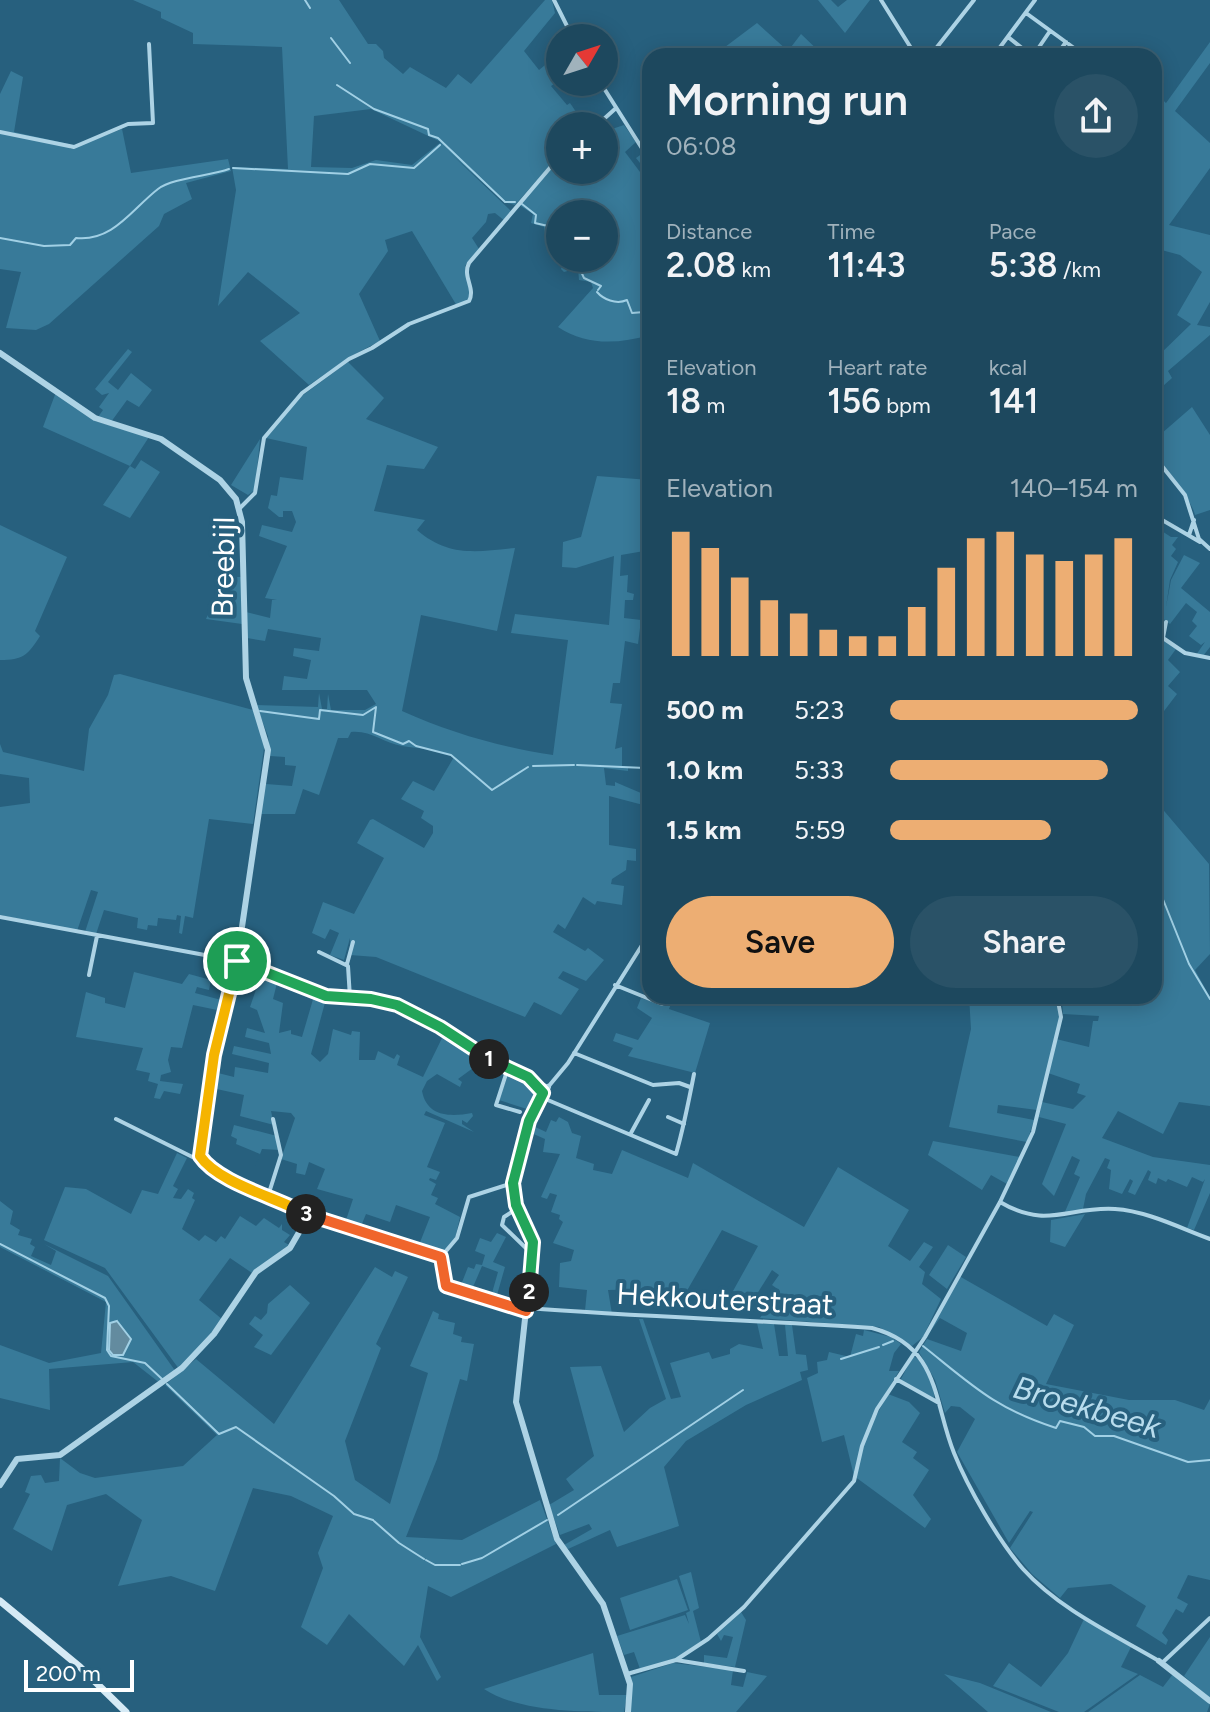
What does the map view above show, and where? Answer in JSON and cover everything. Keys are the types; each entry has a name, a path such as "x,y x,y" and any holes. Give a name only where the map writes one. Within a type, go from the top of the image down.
{"main road":[{"path":"0,1601 57,1648 126,1712"}],"street":[{"path":"554,0 566,24"},
{"path":"881,0 911,48"},
{"path":"936,48 974,0"},
{"path":"1000,48 1035,0"},
{"path":"1026,13 1074,48"},
{"path":"1038,48 1050,31"},
{"path":"1008,37 1022,48"},
{"path":"1062,48 1066,42"},
{"path":"0,132 74,147 128,124 153,123 149,44"},
{"path":"608,96 642,149"},
{"path":"612,112 615,109"},
{"name":"Breebijl","path":"237,961 268,750 246,678 240,508 256,491 263,440 296,398 349,359 433,312 466,303 472,295 467,266 546,172"},
{"path":"0,353 95,418 161,439 224,483 240,508"},
{"path":"1162,466 1185,495 1202,543"},
{"path":"1162,520 1210,549"},
{"path":"1189,535 1194,520"},
{"path":"1166,622 1163,638 1185,653 1210,658"},
{"path":"0,917 237,961 306,991 371,999 402,1008 528,1077 544,1093 676,1154 692,1098 690,1087 694,1074"},
{"path":"89,975 97,936"},
{"path":"350,998 347,964 353,942"},
{"path":"628,1712 631,1695 627,1674 601,1597 557,1539 518,1418 515,1383 533,1253 531,1234 518,1208 513,1183 529,1121 544,1093 574,1053 642,945"},
{"path":"319,952 347,964"},
{"path":"203,1160 199,1143 212,1063 237,961"},
{"path":"615,985 642,996"},
{"path":"627,1674 676,1660 708,1639 740,1611 848,1490 859,1470 862,1446 877,1409 914,1352 1000,1202 1035,1124 1061,1017 1059,1004"},
{"path":"574,1053 653,1085 679,1083 690,1087"},
{"path":"508,1068 496,1105 520,1112"},
{"path":"631,1133 649,1100"},
{"path":"668,1117 685,1124"},
{"path":"116,1119 309,1215 441,1257"},
{"path":"268,1196 281,1153 273,1119"},
{"path":"513,1183 469,1197 457,1238 441,1257 446,1286 450,1289 527,1310"},
{"path":"1000,1202 1027,1215 1044,1218 1096,1209 1127,1210 1210,1239"},
{"path":"518,1208 504,1217 502,1225 523,1249 533,1253"},
{"path":"0,1485 17,1459 60,1455 182,1368 214,1334 256,1272 290,1248 309,1215"},
{"name":"Hekkouterstraat","path":"527,1310 872,1328 893,1335 914,1352"},
{"path":"914,1352 931,1374 957,1459 1008,1550 1032,1578 1058,1600 1160,1662 1210,1701"},
{"path":"896,1379 940,1403"},
{"path":"1160,1662 1210,1618"},
{"path":"676,1660 744,1671"}],"shaded area":[{"path":"133,0 339,0 368,44 376,44 383,51 384,58 403,74 410,67 446,88 458,74 471,84 545,0 552,0 555,13 524,51 539,70 546,64 546,96 559,96 576,112 546,112 546,170 515,205 504,202 448,151 511,211 505,221 495,213 488,214 486,222 472,238 479,249 465,266 470,293 468,300 457,306 412,231 385,240 388,251 359,294 380,341 309,385 260,341 300,313 248,272 218,306 236,190 232,167 288,169 282,47 193,44 193,33 161,18 161,12","holes":["371,109 441,142 412,165 376,160 352,168 311,167 314,116"]},
{"path":"818,0 831,0 838,7 847,0 870,0 845,33"},
{"path":"757,23 785,48 724,48"},
{"path":"801,34 816,48 790,48"},
{"path":"1210,42 1210,63 1175,111 1210,143 1210,168 1169,225 1210,235 1210,302 1197,325 1210,327 1210,335 1168,371 1172,378 1162,387 1162,352 1191,324 1177,315 1202,272 1180,255 1162,250 1162,99 1166,103"},
{"path":"11,71 23,77 14,132 69,144 70,149 122,129 131,173 228,159 231,171 186,183 192,199 164,214 159,226 49,324 36,330 6,328 21,272 0,269 0,94"},
{"path":"624,125 636,142 625,152 640,172 642,170 642,337 603,342 580,338 558,327 593,288 591,282 579,280 578,272 618,272 618,200 546,200 546,240 544,227 531,223 533,214 519,205 546,173 546,184 618,184 618,127"},
{"path":"128,349 132,352 108,382 118,390 131,373 152,390 139,407 127,400 111,422 98,417 103,410 99,407 109,393 102,395 95,389"},
{"path":"348,362 384,398 366,419 438,447 424,469 387,465 374,511 425,520 417,530 451,549 515,548 497,631 421,615 402,711 439,726 514,748 553,755 568,640 511,633 515,614 609,625 614,556 576,568 562,567 563,542 581,537 597,476 642,479 642,551 621,555 620,576 628,575 627,592 634,594 633,600 625,600 624,618 641,620 638,644 625,641 620,683 613,683 610,703 622,704 615,749 622,747 622,766 628,767 628,771 604,768 606,785 615,786 615,782 642,793 642,805 609,796 609,845 636,849 636,861 627,860 626,870 612,879 611,884 624,886 622,905 597,901 595,905 583,897 565,929 558,924 553,932 585,951 588,948 604,960 586,981 563,971 558,978 579,989 561,1015 534,1002 525,1017 376,957 350,955 350,938 344,960 330,955 339,933 330,929 325,939 312,933 323,902 354,914 384,858 357,843 370,820 424,848 433,833 433,826 421,818 424,811 401,799 413,781 434,791 454,757 351,732 348,738 338,738 319,795 303,789 295,814 259,814 266,784 292,786 296,766 285,765 285,757 270,756 268,736 256,705 318,707 319,693 322,709 327,709 328,694 331,710 365,710 376,704 367,690 282,690 284,676 307,679 311,660 293,656 294,648 319,651 321,638 268,629 265,641 247,638 246,612 270,618 272,600 277,600 265,598 287,546 259,536 262,525 292,532 296,522 292,511 283,511 283,517 279,517 268,508 271,495 277,496 280,477 303,480 307,447 266,438 299,398"},
{"path":"56,392 95,421 149,437 130,466 43,427"},
{"path":"1192,407 1210,435 1210,510 1195,515 1186,496 1162,464 1162,433"},
{"path":"260,439 255,490 248,495 231,485"},
{"path":"141,460 160,472 130,518 103,505 130,466 135,469"},
{"path":"0,525 67,557 35,631 40,636 24,655 0,660"},
{"path":"1162,531 1178,537 1172,545 1176,549 1171,556 1178,562 1170,580 1166,607 1171,580 1184,555 1200,563 1181,588 1210,612 1210,647 1203,656 1196,655 1205,642 1201,645 1189,636 1197,626 1192,621 1197,612 1186,603 1170,624 1162,618"},
{"path":"235,577 241,577 242,624 206,619 220,588"},
{"path":"1162,642 1176,649 1168,660 1180,672 1168,686 1177,694 1162,714"},
{"path":"120,674 253,710 265,741 253,824 209,819 193,918 185,916 182,934 179,933 181,916 177,915 176,920 158,918 157,926 148,925 147,930 137,928 138,918 104,910 96,934 85,932 98,892 91,890 77,931 0,915 0,807 30,803 29,778 0,774 0,744 3,752 84,771 89,729 108,695 114,675"},
{"path":"1162,808 1209,864 1210,954 1195,970 1210,997 1210,1106 1179,1102 1163,1134 1118,1111 1102,1138 1153,1157 1210,1165 1210,1193 1194,1230 1187,1228 1205,1179 1203,1182 1192,1177 1187,1187 1158,1178 1156,1184 1148,1180 1151,1172 1148,1170 1135,1195 1128,1192 1133,1181 1130,1179 1122,1194 1109,1189 1111,1170 1107,1168 1110,1160 1105,1158 1086,1194 1083,1209 1064,1214 1080,1177 1074,1174 1080,1160 1072,1156 1054,1196 1042,1184 1066,1124 1039,1117 1042,1102 1073,1109 1086,1096 1077,1093 1080,1084 1048,1073 1056,1039 1089,1047 1093,1021 1098,1021 1099,1016 1063,1014 1062,1004 1162,1004"},
{"path":"134,972 182,984 189,974 211,980 209,990 197,987 195,993 225,1001 222,1011 193,1005 182,1048 171,1047 168,1060 171,1072 161,1075 160,1081 183,1084 180,1094 164,1091 160,1099 154,1098 158,1084 148,1081 150,1073 136,1070 143,1048 76,1037 86,992 105,998 105,1003 125,1008"},
{"path":"262,972 278,979 273,999 283,1003 279,1033 291,1030 291,1034 302,1037 314,996 326,999 311,1054 320,1062 328,1054 333,1029 351,1035 352,1031 360,1032 359,1060 375,1060 378,1051 394,1059 397,1054 400,1056 397,1065 423,1077 444,1034 482,1059 476,1070 473,1068 458,1079 462,1082 460,1087 437,1074 427,1081 422,1091 434,1110 448,1115 472,1113 473,1116 467,1123 462,1120 462,1124 474,1132 426,1111 424,1115 445,1123 427,1167 440,1172 436,1180 429,1180 436,1184 431,1195 438,1198 435,1204 460,1217 455,1239 443,1253 417,1250 430,1217 396,1205 390,1222 366,1214 359,1231 344,1226 353,1199 317,1189 325,1169 309,1162 305,1175 296,1173 297,1164 281,1159 295,1118 291,1113 271,1111 274,1125 240,1116 244,1095 212,1088 214,1072 234,1077 235,1067 268,1073 269,1063 232,1054 234,1046 271,1054 269,1043 245,1037 247,1028 265,1033 257,1010 250,1007"},
{"path":"641,998 642,1004 671,1004 669,1009 710,1023 695,1073 628,1056 633,1048 613,1041 616,1033 638,1040 652,1018 637,1008"},
{"path":"969,1004 1057,1004 1060,1017 1037,1110 998,1105 997,1113 1034,1120 1027,1142 949,1127 971,1029"},
{"path":"509,1072 528,1081 538,1093 530,1110 499,1100"},
{"path":"559,1117 568,1122 572,1133 581,1136 576,1158 594,1164 593,1170 612,1174 622,1150 688,1178 693,1163 804,1227 838,1167 909,1210 888,1246 910,1261 924,1242 933,1247 919,1267 925,1272 922,1284 941,1299 923,1337 912,1346 879,1327 760,1318 779,1290 772,1285 779,1275 772,1270 755,1297 733,1291 758,1246 722,1230 681,1301 668,1288 662,1297 653,1295 653,1289 608,1290 612,1314 585,1311 587,1290 559,1287 560,1263 571,1261 574,1250 553,1243 563,1222 559,1219 560,1215 551,1212 557,1195 550,1193 547,1199 541,1197 560,1154 543,1152 545,1139 529,1132 531,1125 546,1132 551,1120 556,1122"},
{"path":"234,1125 277,1136 280,1150 262,1149 253,1172 260,1154 236,1144 237,1139 231,1136"},
{"path":"933,1141 1020,1157 1007,1184 991,1175 982,1190 928,1155"},
{"path":"177,1153 187,1158 173,1186 178,1189 173,1198 181,1199 188,1189 194,1193 192,1198 195,1200 182,1229 199,1241 205,1235 216,1242 221,1236 225,1239 240,1216 256,1226 264,1218 279,1228 282,1224 282,1230 290,1235 284,1242 289,1245 252,1273 230,1258 199,1300 223,1320 179,1369 105,1268 44,1240 65,1187 86,1189 131,1214 142,1190 158,1194"},
{"path":"0,1201 13,1211 10,1224 20,1230 18,1235 32,1239 30,1244 35,1247 31,1256 51,1265 56,1251 44,1244 108,1276 176,1372 161,1384 133,1362 49,1369 50,1410 0,1398 0,1345 49,1363 101,1353 106,1302 0,1247","holes":["117,1321 131,1339 125,1353 113,1355 109,1342 110,1324"]},
{"path":"1085,1214 1065,1247 1050,1242 1051,1220"},
{"path":"497,1233 506,1237 493,1262 505,1267 495,1302 490,1300 498,1272 482,1266 470,1294 459,1290 468,1267 474,1269 476,1264 482,1265 485,1255 475,1251 480,1238 491,1242"},
{"path":"948,1245 966,1257 947,1289 929,1275"},
{"path":"375,1267 392,1277 395,1271 408,1277 376,1344 381,1348 345,1441 355,1480 390,1504 428,1373 410,1366 433,1311 439,1314 438,1319 455,1323 453,1334 462,1337 461,1342 474,1344 467,1381 460,1379 437,1459 406,1537 462,1540 540,1500 556,1544 451,1597 428,1586 420,1637 441,1677 437,1681 418,1645 404,1666 349,1614 327,1645 301,1627 323,1568 318,1553 333,1516 291,1496 253,1488 215,1591 171,1576 118,1586 142,1520 106,1494 67,1505 52,1551 13,1529 30,1494 25,1492 31,1476 41,1475 45,1483 59,1481 60,1458 80,1473 95,1478 183,1466 217,1435 165,1385 196,1359 274,1424"},
{"path":"959,1276 1047,1326 1054,1314 1074,1325 1046,1384 1129,1400 1175,1400 1204,1410 1210,1399 1210,1580 1188,1575 1177,1598 1188,1604 1183,1613 1176,1609 1162,1633 1168,1640 1166,1645 1136,1626 1146,1606 1111,1584 1068,1588 1060,1598 1032,1574 1010,1548 1033,1512 1030,1511 1009,1543 957,1452 975,1419 960,1407 951,1406 945,1413 935,1380 919,1352 927,1339 961,1351 967,1333 940,1318 927,1336"},
{"path":"290,1285 310,1303 271,1355 254,1347 263,1335 249,1324 255,1316 261,1320 267,1313 268,1304"},
{"path":"639,1319 643,1319 671,1399 681,1397 670,1363 709,1352 712,1359 730,1354 730,1349 739,1344 763,1349 757,1323 774,1324 779,1356 788,1356 785,1325 792,1325 796,1354 806,1355 808,1370 800,1372 802,1380 746,1405 686,1441 664,1467 679,1526 617,1547 610,1530 568,1549 564,1545 592,1529 589,1524 560,1535 549,1505 574,1490 566,1479 594,1456 570,1367 601,1366 624,1432 650,1408 666,1399"},
{"path":"117,1321 131,1339 123,1355 113,1355 109,1350 110,1323"},
{"path":"864,1330 891,1337 901,1344 894,1353 889,1371 899,1371 871,1418 874,1420 888,1394 909,1402 920,1413 902,1442 917,1452 913,1458 929,1470 913,1495 931,1519 925,1528 854,1476 844,1435 822,1442 807,1378 818,1373 817,1362 827,1360 829,1352 850,1357 856,1334 863,1336"},
{"path":"913,1356 929,1374 934,1398 900,1381"},
{"path":"691,1572 699,1608 693,1611 701,1642 675,1659 640,1669 634,1652 624,1655 617,1636 685,1615 689,1624 686,1613 690,1611 679,1576"},
{"path":"677,1579 688,1610 630,1630 620,1598"},
{"path":"741,1612 746,1620 735,1667 704,1663 704,1655 727,1658 733,1637 724,1635 721,1641 717,1634"},
{"path":"1084,1619 1131,1647 1121,1667 1138,1674 1084,1712 1059,1712 993,1686 1009,1663 1041,1687 1068,1653"},
{"path":"1210,1637 1210,1698 1184,1676"},
{"path":"593,1653 599,1695 627,1695 624,1712 570,1711 532,1706 498,1697 484,1689"},
{"path":"673,1663 733,1670 731,1685 743,1687 747,1672 767,1676 736,1712 630,1712 631,1677"},
{"path":"944,1674 980,1683 1051,1712 988,1712"},
{"path":"1173,1674 1210,1704 1207,1712 1088,1712 1140,1675 1163,1687"}],"waterway":[{"path":"305,0 310,8"},
{"path":"331,38 350,63"},
{"path":"337,85 374,109 428,129 429,135 438,138 505,202 515,202"},
{"path":"233,168 348,174 370,164 414,168 440,145"},
{"path":"0,238 44,246 70,245 76,238 89,238 111,230 164,185 229,169"},
{"path":"522,204 536,215 535,223 546,226"},
{"path":"581,272 584,278 601,286 598,290"},
{"path":"597,292 610,300 627,300 632,313 642,312"},
{"path":"260,711 319,719 320,710 363,715 376,707 373,732 403,744 409,741 416,746 451,755 492,790 528,767"},
{"path":"533,766 574,765"},
{"path":"577,765 642,768"},
{"path":"1162,897 1189,964 1210,999"},
{"name":"Broekbeek","path":"0,1244 105,1298 109,1306 107,1350 111,1356 145,1363 162,1379"},
{"name":"Broekbeek","path":"883,1345 893,1341"},
{"name":"Broekbeek","path":"923,1346 970,1384 1000,1404 1034,1420 1056,1428 1060,1421 1084,1427 1095,1436 1114,1436 1188,1462 1210,1460"},
{"name":"Broekbeek","path":"841,1359 879,1347"},
{"name":"Broekbeek","path":"167,1384 219,1434 236,1427 334,1496 354,1514 373,1520"},
{"name":"Broekbeek","path":"558,1515 743,1390"},
{"name":"Broekbeek","path":"462,1564 482,1558 547,1520"},
{"name":"Broekbeek","path":"374,1521 424,1559"},
{"name":"Broekbeek","path":"426,1560 435,1565 460,1565"}],"route":[{"path":"237,961 262,969 306,991 397,1005 440,1027 497,1063 528,1077 543,1093 529,1121 513,1183 516,1205 533,1242 526,1311 450,1289 446,1286 441,1257 413,1251 309,1215 206,1164 200,1156 199,1143 217,1037 237,961"}]}
